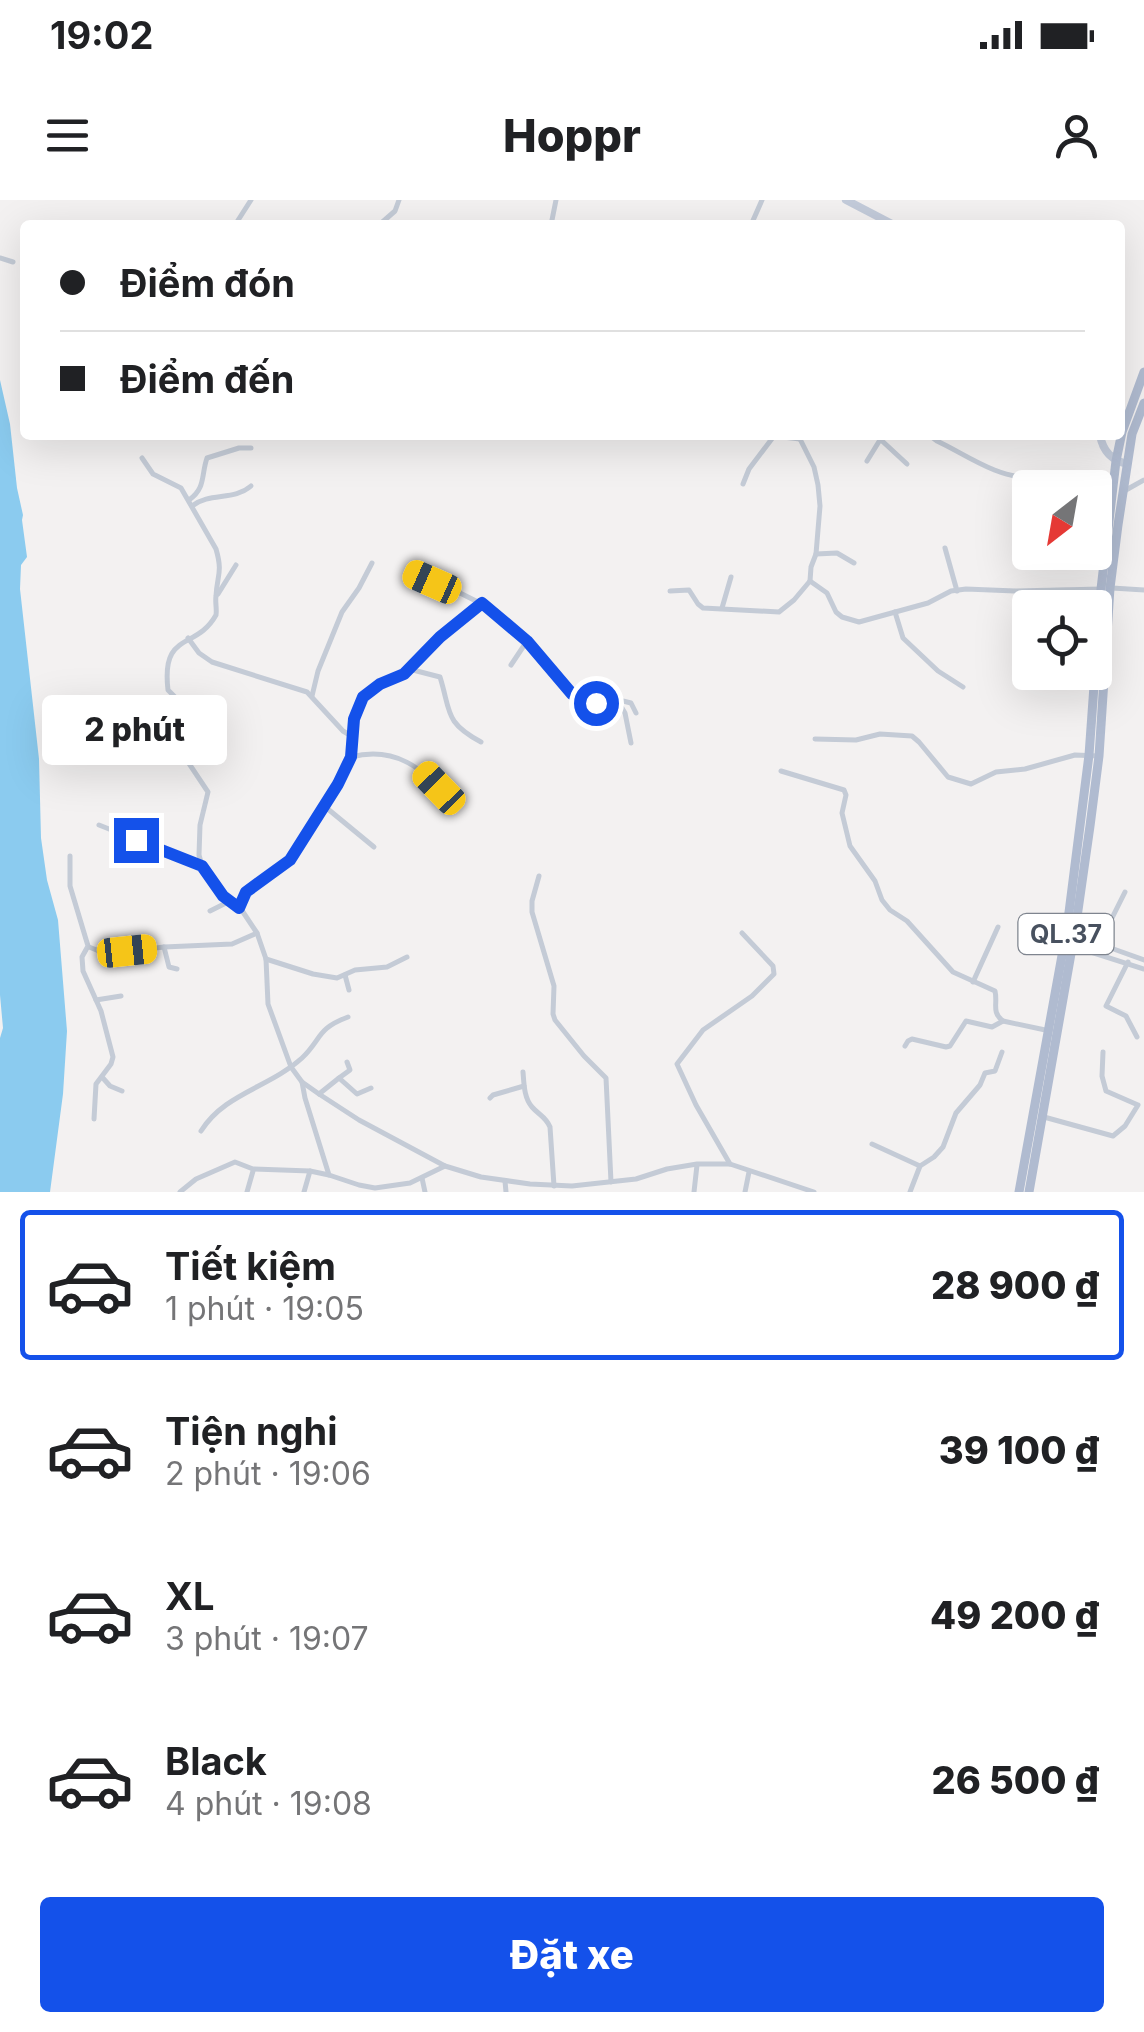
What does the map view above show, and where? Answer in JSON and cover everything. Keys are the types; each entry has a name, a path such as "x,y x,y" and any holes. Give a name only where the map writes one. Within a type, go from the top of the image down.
{"main road":[{"path":"846,200 884,220"},
{"name":"QL.37","path":"1125,424 1144,372"},
{"name":"QL.37","path":"1105,588 1132,434 1144,403"},
{"path":"1102,440 1116,461 1128,464"},
{"name":"QL.37","path":"1019,1192 1069,943 1085,825 1120,440"},
{"name":"QL.37","path":"1094,755 1095,690"},
{"name":"QL.37","path":"1029,1192 1052,1032"}],"street":[{"path":"385,220 395,211 399,200"},
{"path":"0,258 13,262"},
{"path":"743,484 749,468 771,440"},
{"path":"670,591 689,590 700,606 722,608 779,612 794,600 810,581 820,506 812,461 803,440"},
{"path":"867,461 879,440"},
{"path":"884,440 908,464"},
{"path":"935,440 1012,475"},
{"path":"191,503 202,486 207,458 229,450 252,448"},
{"path":"142,458 153,474 178,485 219,557 221,574 214,620 205,630 179,644 170,655 167,683 171,696 194,716 186,758 208,792 200,825 202,866 257,933 266,959 268,1004 290,1067 302,1082 359,1120 446,1166 481,1177 554,1186 636,1179 697,1164 730,1164 814,1192"},
{"path":"1123,491 1144,480"},
{"path":"191,503 239,495 251,486"},
{"path":"945,548 957,590"},
{"path":"816,554 838,554 854,563"},
{"path":"312,696 345,606 372,563"},
{"path":"216,596 236,565"},
{"path":"410,572 482,603 527,641 572,694 596,703 630,703 636,714"},
{"path":"722,608 731,577"},
{"path":"810,581 826,592 836,612 859,622 957,590 1144,590"},
{"path":"239,908 246,892 290,860 338,784 351,757 354,719 363,697 410,669 440,637 482,603"},
{"path":"895,612 903,638 938,671 962,687"},
{"path":"188,638 212,662 306,692 354,737"},
{"path":"512,665 527,641"},
{"path":"410,669 440,677 450,718 481,742"},
{"path":"619,704 632,743"},
{"path":"814,739 912,736 948,778 970,784 996,772 1094,755"},
{"path":"351,757 376,754 400,758 424,772 448,801"},
{"path":"781,771 844,790 842,812 850,846 890,910 908,921 953,972 994,991 994,1012 1003,1020 1052,1032"},
{"path":"323,805 374,847"},
{"path":"98,825 202,866"},
{"path":"131,858 140,842"},
{"path":"70,856 70,886 88,946 82,957 82,971 96,1000 113,1057 96,1084 94,1119"},
{"path":"539,876 532,912 554,986 552,1014 606,1078 611,1182"},
{"path":"1099,948 1125,892"},
{"path":"210,911 228,902"},
{"path":"973,982 998,927"},
{"path":"730,1164 678,1064 703,1030 752,996 774,974 773,966 742,932"},
{"path":"88,946 113,953 232,944 257,933"},
{"path":"1069,943 1144,960"},
{"path":"164,947 166,964 177,969"},
{"path":"1099,948 1144,969"},
{"path":"266,959 329,978 388,967 407,957"},
{"path":"1128,962 1106,1006 1126,1016 1137,1036"},
{"path":"345,975 349,990"},
{"path":"96,1000 121,996"},
{"path":"201,1131 224,1105 290,1067 326,1027 348,1017"},
{"path":"906,1046 912,1039 950,1046 966,1021 992,1027 1003,1020"},
{"path":"910,1192 920,1166 942,1147 956,1113 985,1073 995,1071 1002,1052"},
{"path":"1042,1116 1112,1136 1126,1126 1138,1104 1106,1091 1103,1052"},
{"path":"318,1094 350,1070 348,1062"},
{"path":"523,1072 531,1106 549,1122 554,1186"},
{"path":"102,1077 122,1092"},
{"path":"339,1078 357,1094 372,1088"},
{"path":"302,1082 329,1175"},
{"path":"490,1098 524,1086"},
{"path":"872,1144 920,1166"},
{"path":"180,1192 193,1180 231,1163 253,1169 310,1171 358,1189 376,1190 422,1178 446,1166"},
{"path":"694,1192 697,1164"},
{"path":"248,1192 253,1169"},
{"path":"304,1192 310,1171"},
{"path":"745,1192 749,1172"},
{"path":"422,1178 424,1192"},
{"path":"505,1180 506,1192"}],"water":[{"path":"0,380 23,515 27,557 21,565 20,589 39,759 41,838 58,920 67,1031 50,1192 0,1192"}],"route":[{"path":"136,840 202,866 228,902 239,908 246,892 290,860 338,784 351,757 354,719 363,697 380,684 404,674 440,637 482,603 527,641 572,694 596,703"}]}
